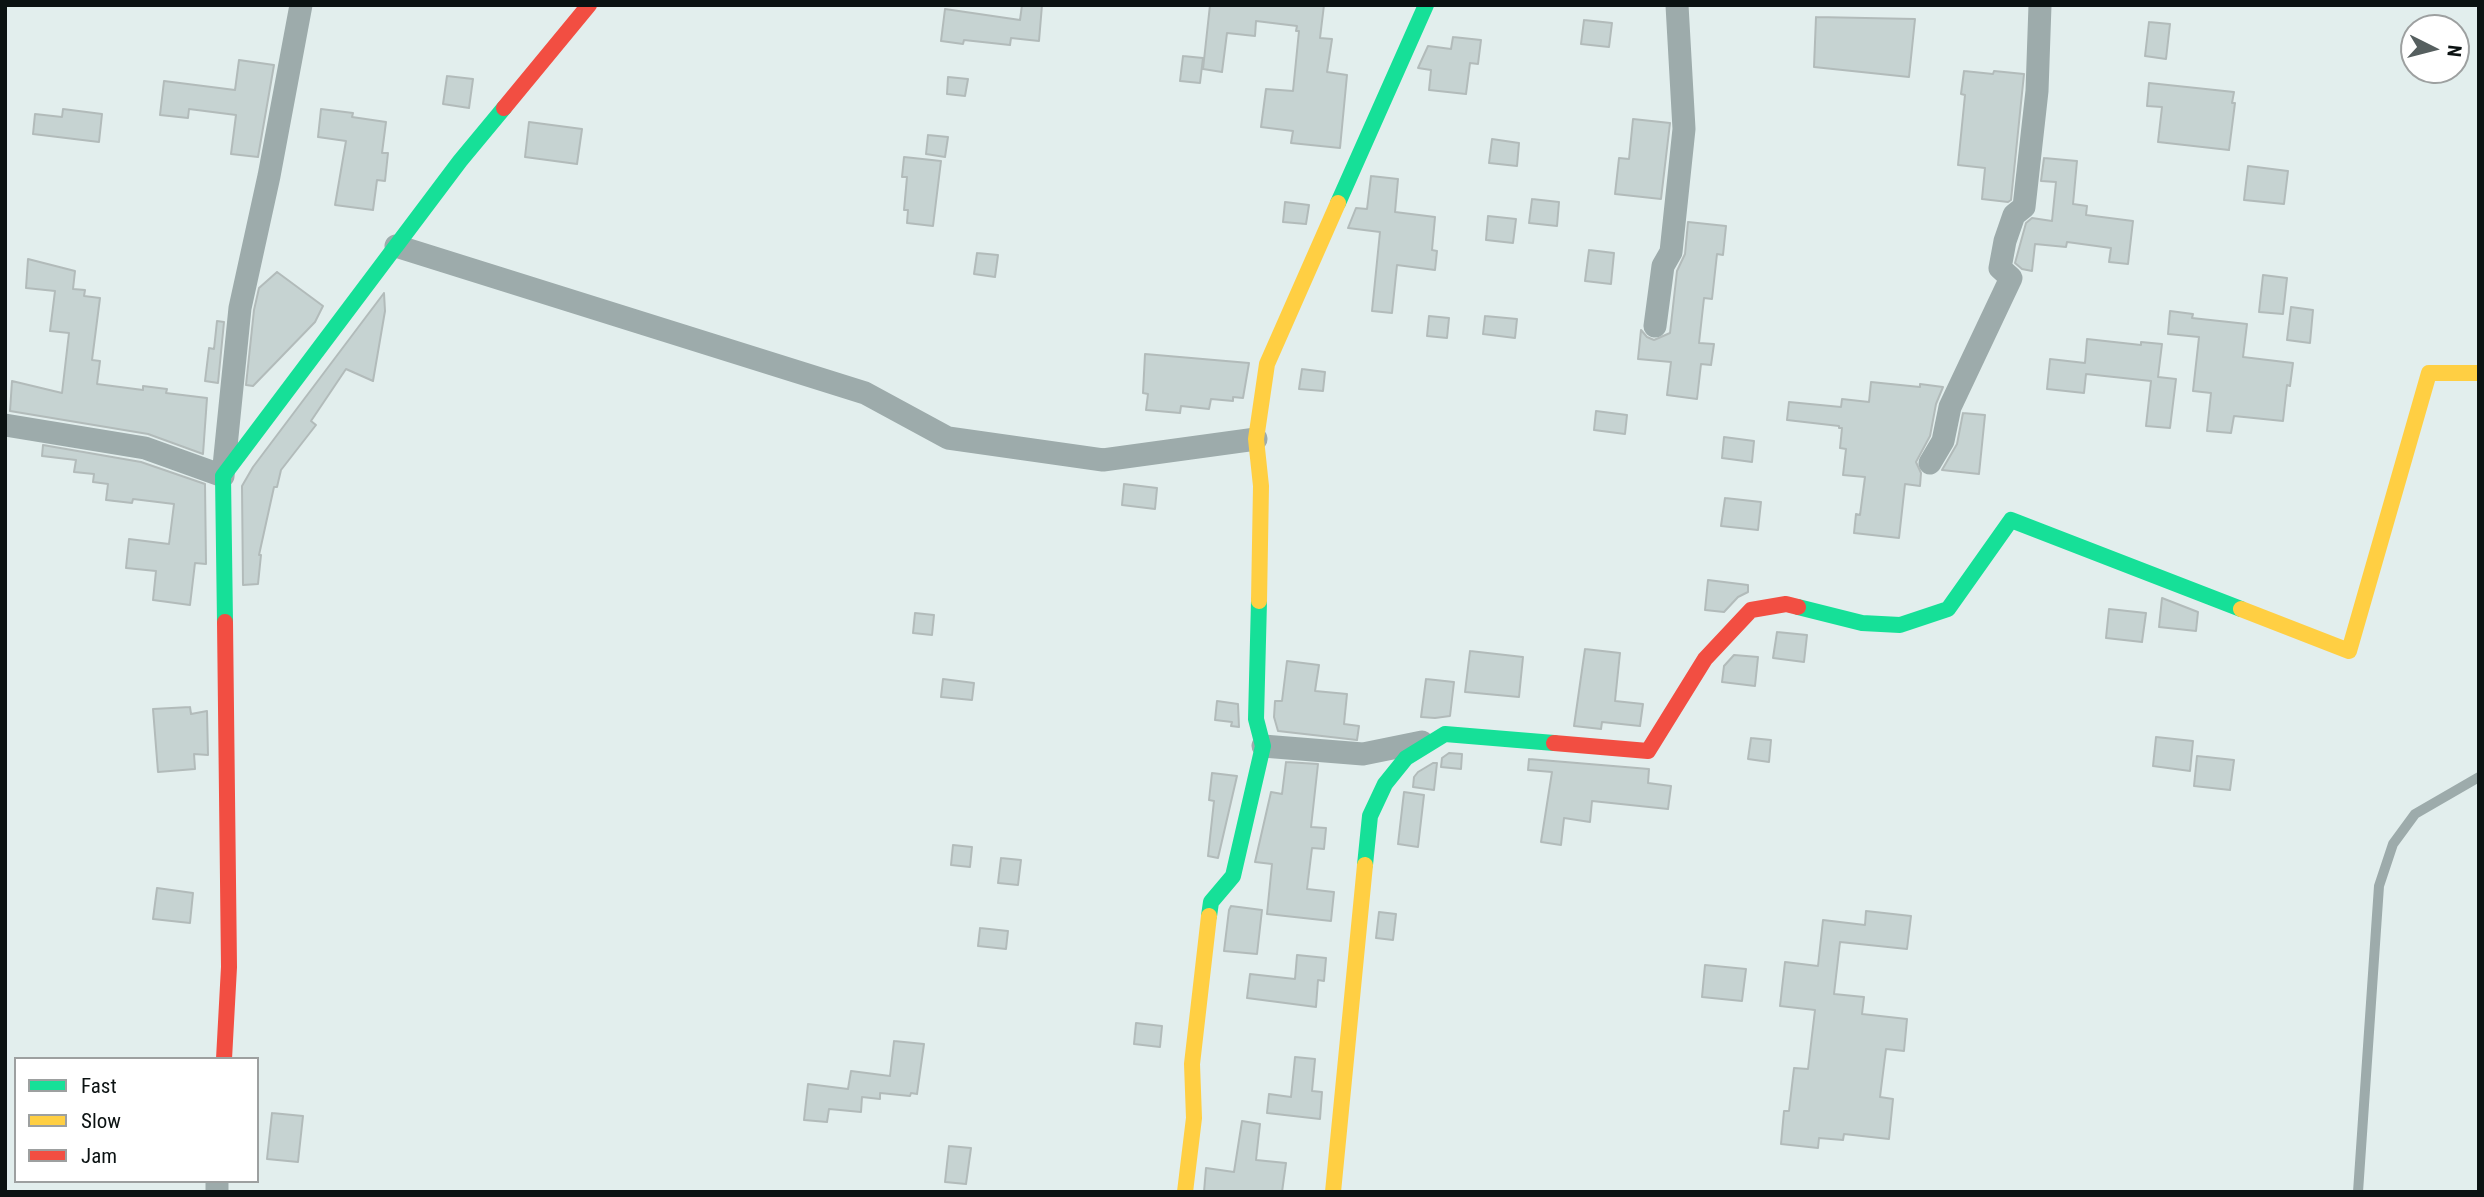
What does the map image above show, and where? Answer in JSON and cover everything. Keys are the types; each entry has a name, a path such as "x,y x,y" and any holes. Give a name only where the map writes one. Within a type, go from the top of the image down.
{"street":[{"path":"224,1057 229,967 223,476 240,308 269,176 301,5"},
{"path":"223,476 460,161 589,5"},
{"path":"1185,1192 1194,1118 1192,1064 1211,902 1233,876 1264,746 1256,719 1261,486 1256,439 1267,364 1426,5"},
{"path":"1655,326 1663,266 1671,252 1684,129 1677,5"},
{"path":"1930,463 1943,442 1950,407 2011,278 2000,268 2014,215 2024,207 2037,91 2040,5"},
{"path":"396,246 865,393 948,438 1103,460 1256,439"},
{"path":"1333,1192 1370,816 1385,784 1406,758 1445,734 1648,751 1705,659 1751,610 1786,604 1862,623 1900,625 1948,609 2011,520 2349,651 2429,373 2479,373"},
{"path":"5,425 145,448 223,476"},
{"path":"1264,746 1363,754 1432,740"}],"lane":[{"path":"2358,1192 2379,886 2393,844 2415,814 2479,777"}],"building":[{"path":"1022,5 1042,5 1039,41 1011,38 1010,45 964,40 963,44 941,41 945,9 1020,20"},
{"path":"1210,5 1324,5 1320,38 1332,39 1327,72 1347,75 1340,148 1291,143 1293,131 1261,127 1266,89 1293,91 1299,31 1296,31 1297,26 1256,21 1255,36 1227,33 1222,72 1203,69"},
{"path":"1816,17 1915,19 1909,77 1814,67"},
{"path":"1584,20 1612,23 1609,47 1581,44"},
{"path":"2149,22 2170,24 2166,59 2145,56"},
{"path":"1453,37 1481,40 1478,64 1470,63 1466,94 1429,90 1431,70 1418,68 1428,46 1451,49"},
{"path":"1183,56 1203,58 1200,83 1180,81"},
{"path":"239,60 274,65 258,157 231,154 236,115 189,109 188,118 160,115 164,81 235,90"},
{"path":"1964,71 2024,74 2011,200 2008,202 1982,199 1985,168 1958,165 1965,95 1961,94"},
{"path":"447,76 473,79 469,108 443,104"},
{"path":"948,77 968,79 965,96 947,94"},
{"path":"2149,83 2234,92 2229,150 2158,142 2162,107 2147,106"},
{"path":"63,109 102,114 99,142 33,134 35,114 62,117"},
{"path":"321,109 353,113 352,117 386,122 382,153 388,153 385,181 377,180 373,210 335,205 346,141 318,137"},
{"path":"1633,119 1670,123 1661,199 1615,194 1619,158 1629,159"},
{"path":"529,122 582,129 577,164 525,157"},
{"path":"928,135 948,137 945,157 926,154"},
{"path":"1492,139 1519,143 1517,166 1489,163"},
{"path":"904,157 941,161 933,226 907,223 908,210 904,210 907,177 902,177"},
{"path":"2044,158 2077,161 2073,204 2087,206 2086,215 2133,221 2128,264 2109,262 2111,248 2067,242 2066,247 2035,244 2032,271 2022,269 2015,263 2026,223 2032,218 2052,221 2056,182 2041,181"},
{"path":"2248,166 2288,171 2284,204 2244,200"},
{"path":"1371,176 1398,179 1395,212 1435,217 1432,250 1437,251 1435,270 1397,265 1392,313 1372,311 1380,232 1348,228 1356,208 1367,209"},
{"path":"1532,199 1559,202 1557,226 1529,223"},
{"path":"1285,202 1309,205 1306,224 1283,222"},
{"path":"1488,216 1516,219 1513,243 1486,240"},
{"path":"1688,222 1726,226 1723,255 1717,254 1712,299 1704,298 1699,343 1714,344 1711,365 1701,364 1697,399 1667,395 1671,362 1638,359 1641,330 1654,340 1670,333 1677,271 1685,254"},
{"path":"1589,250 1614,253 1611,284 1585,281"},
{"path":"977,253 998,255 995,277 974,274"},
{"path":"28,259 75,271 73,289 85,290 84,296 100,298 92,360 100,361 97,384 143,390 143,386 167,389 166,393 207,398 203,454 148,434 10,411 12,381 62,393 69,333 50,331 55,291 26,288"},
{"path":"277,272 323,306 315,322 253,386 246,385 259,288"},
{"path":"2263,275 2287,278 2283,314 2259,312"},
{"path":"384,293 385,311 373,381 346,369 311,421 316,425 281,470 277,487 274,487 259,555 258,584 243,585 242,486 253,467"},
{"path":"2291,307 2313,310 2310,343 2287,340"},
{"path":"2170,311 2193,314 2192,318 2247,324 2243,357 2293,363 2290,386 2287,385 2283,421 2234,416 2231,433 2207,431 2211,393 2193,391 2199,337 2168,334"},
{"path":"1429,316 1449,318 1447,338 1427,336"},
{"path":"1485,316 1517,319 1515,338 1483,334"},
{"path":"217,321 224,322 218,383 205,381 209,348 214,349"},
{"path":"2087,339 2141,345 2141,342 2162,344 2158,377 2176,379 2170,428 2146,426 2151,381 2086,374 2084,393 2047,389 2050,359 2085,363"},
{"path":"1145,354 1249,363 1243,398 1233,397 1233,401 1211,399 1209,409 1181,406 1180,413 1146,410 1148,394 1143,393"},
{"path":"1302,369 1325,372 1323,391 1299,389"},
{"path":"1871,382 1943,387 1936,404 1930,436 1916,462 1921,473 1920,486 1905,484 1899,538 1854,533 1856,514 1860,515 1865,477 1843,475 1846,449 1840,448 1842,428 1787,420 1789,402 1841,407 1842,399 1869,402"},
{"path":"1596,411 1627,415 1625,434 1594,430"},
{"path":"1963,413 1985,415 1979,474 1942,470 1957,444"},
{"path":"1724,437 1754,441 1752,462 1722,458"},
{"path":"43,445 141,462 205,484 206,564 195,563 190,605 153,600 156,571 126,568 129,539 169,544 174,504 133,499 132,503 106,500 108,484 93,482 94,474 74,472 76,460 42,456"},
{"path":"1124,484 1157,488 1155,509 1122,505"},
{"path":"1725,498 1761,502 1758,530 1721,526"},
{"path":"1708,580 1748,585 1748,592 1738,597 1724,612 1705,610"},
{"path":"2162,598 2198,612 2196,631 2159,627"},
{"path":"2109,609 2146,613 2142,642 2106,638"},
{"path":"915,613 934,615 932,635 913,633"},
{"path":"1777,632 1807,635 1804,662 1773,658"},
{"path":"1585,649 1620,653 1615,701 1643,704 1640,726 1602,722 1601,729 1574,726"},
{"path":"1470,651 1523,657 1519,697 1465,692"},
{"path":"1734,655 1758,657 1755,686 1722,682 1724,666"},
{"path":"1287,661 1319,665 1315,691 1347,694 1344,724 1359,726 1357,740 1278,731 1274,717 1275,701 1282,701"},
{"path":"943,679 974,683 972,700 941,697"},
{"path":"1426,679 1454,682 1450,716 1421,717"},
{"path":"1217,701 1238,704 1239,727 1231,726 1232,722 1215,720"},
{"path":"190,707 191,714 207,711 208,755 194,754 195,769 158,772 153,709"},
{"path":"2156,737 2193,741 2190,771 2153,766"},
{"path":"1751,738 1771,740 1769,762 1748,759"},
{"path":"1449,753 1462,754 1461,769 1441,767 1442,758"},
{"path":"2197,756 2234,760 2230,790 2194,786"},
{"path":"1529,759 1649,769 1648,783 1671,786 1668,809 1592,801 1590,822 1564,818 1561,845 1541,842 1552,772 1528,770"},
{"path":"1286,762 1318,764 1311,827 1326,828 1324,849 1312,848 1307,889 1334,892 1331,921 1267,914 1272,864 1255,862 1271,792 1282,794"},
{"path":"1437,763 1434,790 1413,787 1414,777 1418,772"},
{"path":"1212,773 1237,776 1218,858 1208,856 1214,801 1209,800"},
{"path":"1404,792 1424,795 1418,847 1398,844"},
{"path":"953,845 972,847 970,867 951,865"},
{"path":"1001,858 1021,860 1018,885 998,883"},
{"path":"157,888 193,893 190,923 153,919"},
{"path":"1231,906 1262,910 1257,954 1224,951"},
{"path":"1866,911 1911,916 1907,949 1840,942 1834,994 1864,997 1862,1014 1907,1019 1904,1051 1886,1049 1880,1097 1893,1099 1889,1139 1844,1134 1843,1140 1819,1138 1818,1148 1781,1144 1784,1111 1789,1111 1794,1068 1808,1069 1815,1010 1780,1006 1785,962 1818,966 1823,920 1865,925"},
{"path":"1379,912 1396,914 1393,940 1376,938"},
{"path":"980,928 1008,931 1006,949 978,946"},
{"path":"1297,955 1326,958 1324,981 1318,980 1316,1007 1247,998 1250,974 1295,979"},
{"path":"1705,965 1746,969 1742,1001 1702,997"},
{"path":"1136,1023 1162,1026 1160,1047 1134,1044"},
{"path":"894,1041 924,1044 917,1094 911,1093 910,1096 880,1093 880,1099 862,1097 861,1112 829,1109 827,1122 804,1120 808,1084 848,1089 851,1071 890,1076"},
{"path":"1295,1057 1315,1059 1312,1091 1322,1092 1320,1119 1267,1113 1269,1094 1291,1097"},
{"path":"272,1113 303,1116 298,1162 267,1159"},
{"path":"1242,1121 1260,1124 1256,1160 1286,1163 1282,1192 1204,1192 1206,1168 1234,1172"},
{"path":"949,1146 971,1148 966,1184 945,1182"}],"traffic: fast":[{"path":"1338,203 1426,5"},
{"path":"225,622 223,476 460,161 504,108"},
{"path":"1798,607 1862,623 1900,625 1948,609 2011,520 2241,609"},
{"path":"1209,916 1211,902 1233,876 1263,746 1256,719 1259,601"},
{"path":"1365,865 1370,816 1385,784 1406,758 1445,734 1554,743"}],"traffic: slow":[{"path":"1259,601 1261,486 1256,439 1267,364 1338,203"},
{"path":"2241,609 2349,651 2429,373 2479,373"},
{"path":"1333,1192 1365,865"},
{"path":"1185,1192 1194,1118 1192,1064 1209,916"}],"traffic: jam":[{"path":"504,108 589,5"},
{"path":"1554,743 1648,751 1705,659 1751,610 1786,604 1798,607"},
{"path":"224,1057 229,967 225,622"}]}
